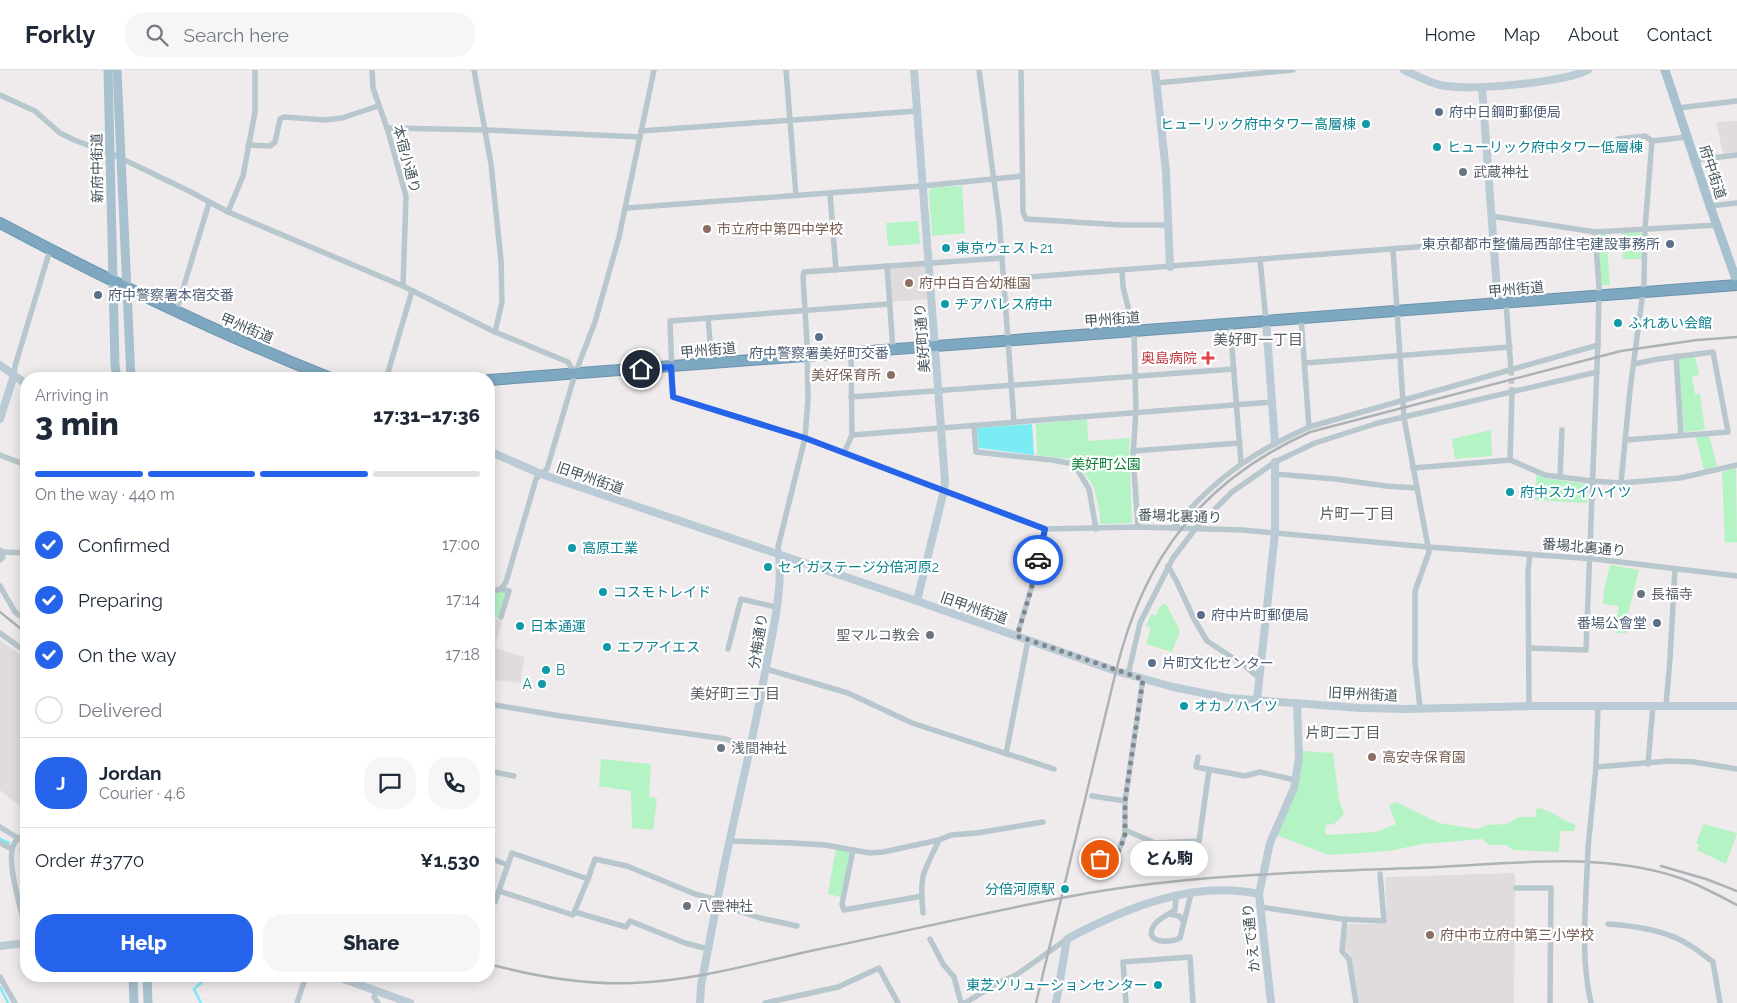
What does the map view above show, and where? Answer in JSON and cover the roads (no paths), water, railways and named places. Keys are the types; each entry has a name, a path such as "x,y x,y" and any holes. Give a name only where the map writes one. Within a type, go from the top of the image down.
{"highway":[{"path":"0,223 50,250"},
{"name":"甲州街道","path":"50,250 176,312 317,372"},
{"name":"甲州街道","path":"495,380 1737,284"}],"main road":[{"name":"新府中街道","path":"108,70 116,372"},
{"name":"新府中街道","path":"117,70 131,372"},
{"name":"府中街道","path":"1665,70 1737,284"},
{"path":"133,982 134,1003"},
{"path":"147,982 148,1003"}],"street":[{"path":"228,212 243,176 255,112 256,70"},
{"name":"本宿小通り","path":"372,70 373,88 387,128 406,196 402,286"},
{"path":"474,70 492,164 501,261 502,302 496,332"},
{"path":"501,589 506,582 536,479 547,469 575,374 595,322 626,208 654,70"},
{"path":"786,70 796,195"},
{"name":"美好町通り","path":"914,70 944,490 916,601"},
{"path":"979,70 999,218 1014,422"},
{"path":"1021,70 1023,212 1026,219 1122,225 1168,225"},
{"path":"1155,70 1166,172 1170,267"},
{"path":"1156,83 1293,70"},
{"path":"1404,70 1439,84 1453,86 1482,86 1560,79 1588,70"},
{"path":"1482,86 1493,241 1510,347 1511,370"},
{"path":"0,95 35,111 60,133 74,140 110,153 228,212 412,290 496,332 568,362 575,374"},
{"path":"1678,108 1737,101"},
{"path":"248,145 270,146 275,142 280,119 284,117 325,120 342,118 378,106"},
{"path":"387,128 640,134 790,120 917,111"},
{"path":"1618,139 1645,136 1652,141 1688,137"},
{"path":"1621,483 1643,292 1645,228 1652,141"},
{"path":"1695,160 1737,155"},
{"path":"626,208 922,186 1022,176"},
{"path":"830,193 836,270 1002,258"},
{"path":"176,312 208,202"},
{"path":"1710,206 1737,203"},
{"path":"1491,216 1595,232 1717,225"},
{"path":"1529,648 1586,650 1598,345 1599,296 1595,232"},
{"path":"1004,279 1493,241"},
{"path":"1393,249 1404,418 1429,552 1415,591 1415,662 1420,708"},
{"path":"0,418 50,250"},
{"path":"1260,259 1275,443"},
{"path":"887,266 893,350"},
{"name":"分梅通り","path":"700,1003 701,985 717,902 751,749 766,669 776,607 780,564 778,547 805,438 808,371 803,277 804,272 836,270"},
{"path":"1122,270 1123,287 1134,331 1136,412 1133,452 1138,527"},
{"path":"388,372 412,290"},
{"path":"671,367 670,322 890,304"},
{"path":"708,318 712,364"},
{"path":"1301,318 1310,427"},
{"path":"1230,323 1242,463"},
{"path":"1174,527 1208,491 1242,463 1275,443 1310,427 1598,345"},
{"path":"1305,363 1510,347"},
{"path":"844,453 852,435 851,352"},
{"path":"1625,440 1728,432 1713,352 1676,356 1634,364"},
{"path":"1676,356 1681,435"},
{"path":"0,365 20,380"},
{"name":"番場北裏通り","path":"671,367 673,397 805,438 1045,529 1174,527 1275,533 1428,547 1589,558 1737,576"},
{"path":"851,397 1234,369"},
{"path":"1128,675 1140,623 1168,566 1196,528 1232,492 1275,462 1336,436 1378,423 1597,372"},
{"path":"1510,460 1512,393"},
{"path":"852,435 1272,402"},
{"path":"974,425 976,452 1074,464 1089,488 1096,529"},
{"path":"1560,477 1562,430"},
{"path":"1133,452 1240,443"},
{"name":"旧甲州街道","path":"495,454 541,474 1128,675 1228,698 1360,708 1737,706"},
{"path":"0,455 20,463"},
{"path":"1413,468 1510,460 1545,475 1621,483 1680,478 1737,465"},
{"path":"1256,700 1275,533 1275,462"},
{"path":"1275,474 1417,488"},
{"path":"1017,636 1031,590 1045,529"},
{"path":"0,560 2,556 1,551 20,553"},
{"path":"1529,706 1528,571 1530,554"},
{"path":"1168,566 1207,641 1245,666 1259,678"},
{"path":"1666,705 1675,569"},
{"path":"0,586 20,615"},
{"path":"495,590 501,589 509,591 501,617"},
{"path":"728,649 741,599 776,607"},
{"path":"0,633 20,648"},
{"path":"1006,754 1028,640"},
{"path":"766,669 848,693 912,723 1054,769"},
{"path":"1100,873 1100,859 1120,850 1123,844 1125,801 1143,679"},
{"path":"1259,894 1270,843 1292,794 1295,780 1299,757 1298,703"},
{"path":"495,705 726,740 751,749"},
{"path":"1648,764 1653,705"},
{"path":"1591,1003 1586,977 1585,933 1588,848 1596,767 1598,706"},
{"path":"1198,757 1196,767 1245,776 1260,772 1295,780"},
{"path":"1596,767 1669,761 1694,762 1737,769"},
{"path":"1125,830 1155,843 1199,841 1209,770"},
{"path":"495,772 514,776"},
{"path":"1092,796 1125,801"},
{"path":"730,841 825,845 870,853 939,840 951,835 977,833 1043,822"},
{"path":"0,827 18,838 12,849 15,884 20,905"},
{"path":"923,912 924,874 939,840"},
{"path":"0,843 12,849"},
{"path":"853,850 842,904 844,910 922,896"},
{"path":"495,902 512,853 588,879"},
{"path":"499,891 572,915 575,912 595,859 627,866 760,918 797,926"},
{"path":"495,860 508,864"},
{"path":"1260,907 1345,919 1384,921 1380,874"},
{"path":"1516,888 1551,888 1550,1003"},
{"name":"かえで通り","path":"1068,940 1122,913 1176,897 1205,892 1244,891 1259,894 1271,1003"},
{"path":"1176,897 1174,910 1153,926 1152,935 1154,939 1160,942 1175,941 1180,938 1191,894"},
{"path":"575,912 626,927 630,921 685,943 708,949"},
{"path":"1170,914 1179,916 1184,922"},
{"path":"1345,919 1342,951 1349,959 1356,1003"},
{"path":"1608,924 1637,926 1690,945 1714,962 1720,1003"},
{"path":"930,939 943,964 954,977 961,1003"},
{"path":"965,1003 998,983 1016,975 1068,940"},
{"path":"1056,1003 1068,940"},
{"path":"0,946 20,944"},
{"path":"1126,1003 1123,962 1190,956 1193,1003"},
{"path":"765,1003 838,988 878,968 898,1003"},
{"path":"0,977 15,1003"},
{"path":"297,1003 304,982"},
{"path":"346,982 374,997 410,1003"},
{"path":"374,997 378,1003"}],"water":[{"path":"1032,424 1034,455 979,448 977,428"}],"waterway":[{"path":"0,839 9,843"},
{"path":"201,1003 194,989 202,982"},
{"path":"0,987 8,1003"}],"tunnel":[{"path":"1511,370 1512,393"}],"railway":[{"path":"1036,1003 1116,671 1128,630 1143,592 1161,558 1183,527 1209,499 1238,474 1272,452 1310,432 1621,351 1697,340 1737,337"},
{"path":"0,612 20,628"},
{"path":"495,966 525,973 597,983 656,982 725,971 815,950 1083,894 1171,882 1261,874 1530,862 1591,862 1651,870 1680,878 1737,905"},
{"path":"1661,866 1706,879 1737,891"}],"place":[{"name":"府中日鋼町郵便局","path":"1439,112"},
{"name":"ヒューリック府中タワー高層棟","path":"1366,124"},
{"name":"ヒューリック府中タワー低層棟","path":"1437,147"},
{"name":"武蔵神社","path":"1463,172"},
{"name":"市立府中第四中学校","path":"707,229"},
{"name":"東京都都市整備局西部住宅建設事務所","path":"1670,244"},
{"name":"東京ウェスト21","path":"946,248"},
{"name":"府中白百合幼稚園","path":"909,283"},
{"name":"府中警察署本宿交番","path":"98,295"},
{"name":"ヂアパレス府中","path":"945,304"},
{"name":"ふれあい会館","path":"1618,323"},
{"name":"府中警察署美好町交番","path":"819,337"},
{"name":"奥島病院","path":"1208,358"},
{"name":"美好保育所","path":"891,375"},
{"name":"府中スカイハイツ","path":"1510,492"},
{"name":"高原工業","path":"572,548"},
{"name":"セイガステージ分倍河原2","path":"768,567"},
{"name":"コスモトレイド","path":"603,592"},
{"name":"長福寺","path":"1641,594"},
{"name":"府中片町郵便局","path":"1201,615"},
{"name":"番場公會堂","path":"1657,623"},
{"name":"日本通運","path":"520,626"},
{"name":"聖マルコ教会","path":"930,635"},
{"name":"エフアイエス","path":"607,647"},
{"name":"片町文化センター","path":"1152,663"},
{"name":"B","path":"546,670"},
{"name":"A","path":"542,684"},
{"name":"オカノハイツ","path":"1184,706"},
{"name":"浅間神社","path":"721,748"},
{"name":"高安寺保育園","path":"1372,757"},
{"name":"とん駒","path":"1100,859"},
{"name":"分倍河原駅","path":"1065,889"},
{"name":"八雲神社","path":"687,906"},
{"name":"府中市立府中第三小学校","path":"1430,935"},
{"name":"東芝ソリューションセンター","path":"1158,985"}],"district":[{"name":"美好町一丁目","path":"1258,340"},
{"name":"片町一丁目","path":"1357,514"},
{"name":"美好町三丁目","path":"735,694"},
{"name":"片町二丁目","path":"1343,733"}],"park label":[{"name":"美好町公園","path":"1106,464"}]}
